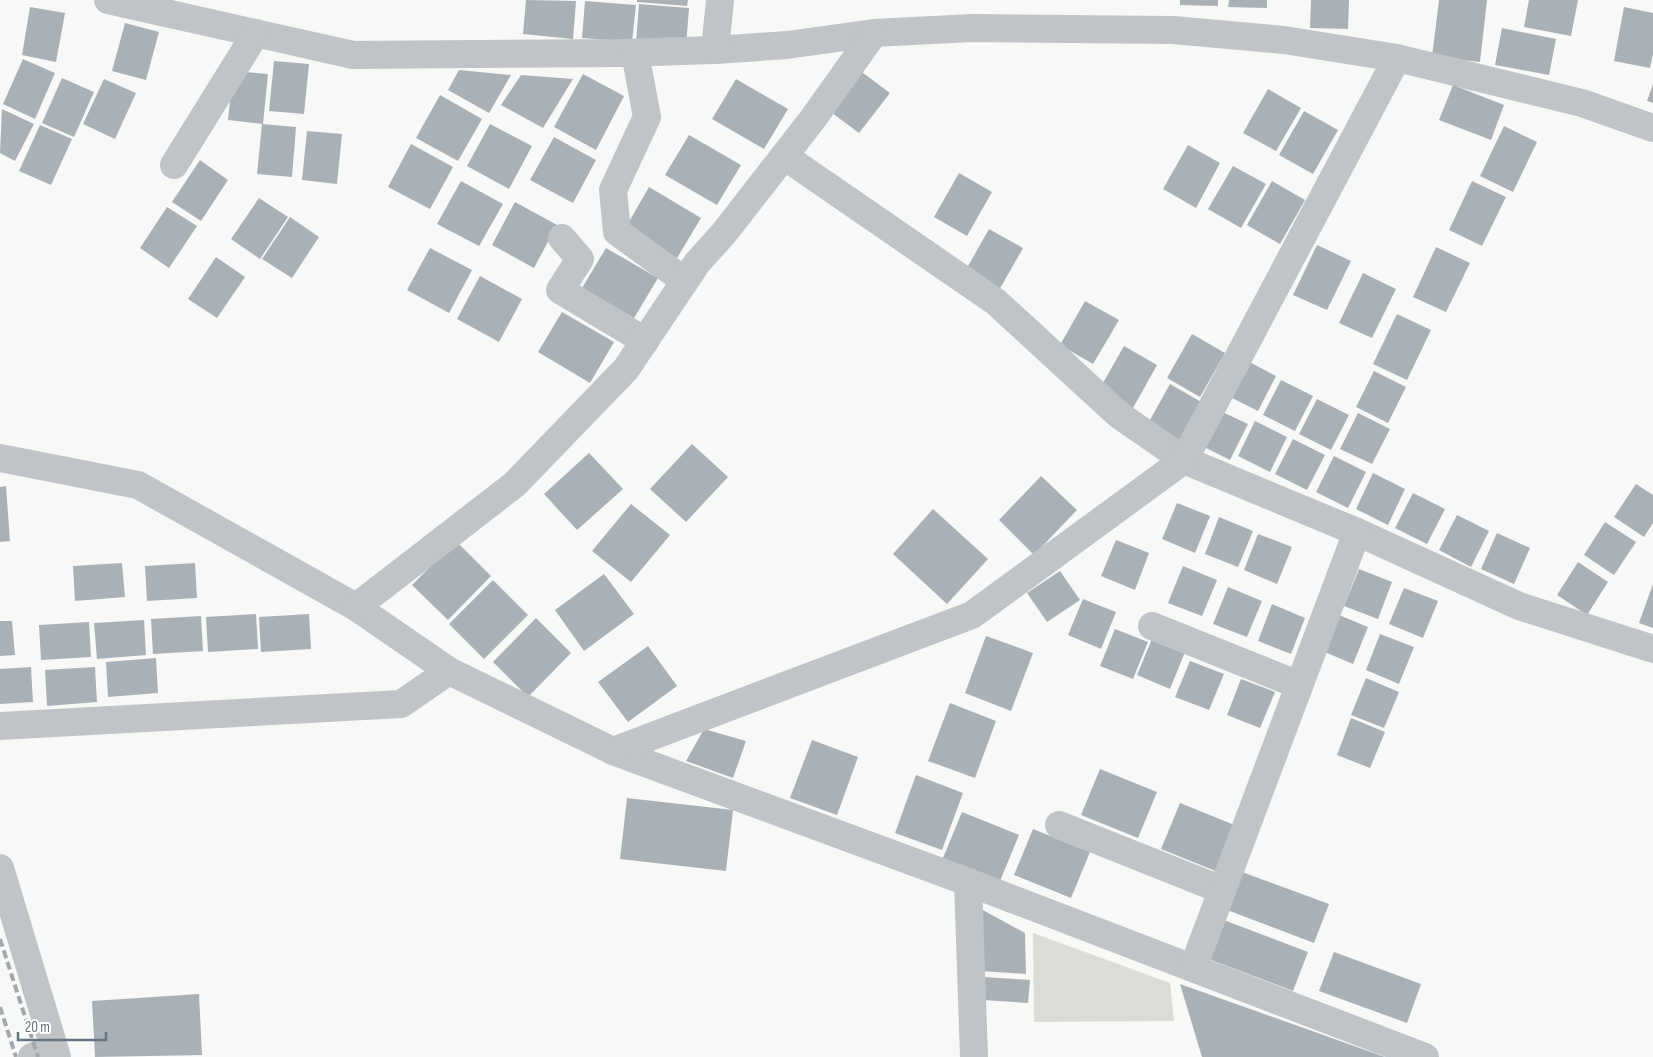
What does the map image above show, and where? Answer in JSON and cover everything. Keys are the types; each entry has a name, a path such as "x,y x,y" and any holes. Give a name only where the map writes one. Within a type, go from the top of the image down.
{"street":[{"path":"108,0 353,55 635,53 715,50 787,45 874,33 972,28 1173,30 1284,40 1397,58 1582,103 1653,128"},
{"path":"715,50 720,0"},
{"path":"174,165 256,33"},
{"path":"356,607 515,484 626,369 685,281 784,156 874,33"},
{"path":"635,53 647,117 613,190 617,232 685,281"},
{"path":"613,751 972,615 1184,460 1397,58"},
{"path":"784,156 996,302 1119,415 1184,460 1356,532 1519,606 1653,649"},
{"path":"562,238 580,259 560,290 645,341"},
{"path":"0,458 138,486 356,607 448,671 613,751 968,882 1425,1057"},
{"path":"1193,968 1356,532"},
{"path":"1152,626 1299,685"},
{"path":"0,726 401,704 448,671"},
{"path":"1060,825 1222,890"},
{"path":"0,868 48,1054"},
{"path":"968,882 974,1057"}],"shaded area":[{"path":"1033,933 1170,983 1174,1021 1034,1022"}],"building":[{"path":"526,0 576,1 573,39 523,34"},
{"path":"637,0 688,0 687,6 637,2"},
{"path":"1180,0 1218,0 1218,6 1180,5"},
{"path":"1229,0 1267,0 1267,8 1228,7"},
{"path":"1311,0 1349,0 1348,29 1310,28"},
{"path":"1439,0 1487,0 1480,62 1432,57"},
{"path":"1529,0 1578,0 1571,36 1524,27"},
{"path":"585,1 636,5 632,42 582,38"},
{"path":"639,4 689,8 686,46 636,42"},
{"path":"30,7 65,13 56,62 22,55"},
{"path":"1624,7 1653,13 1653,54 1650,68 1614,61"},
{"path":"125,23 159,32 146,80 112,71"},
{"path":"1502,28 1556,39 1549,75 1495,65"},
{"path":"23,59 55,73 35,119 3,104"},
{"path":"274,61 309,64 304,114 269,111"},
{"path":"459,70 511,75 489,113 448,90"},
{"path":"859,70 890,93 859,133 828,110"},
{"path":"233,71 268,74 263,124 228,120"},
{"path":"583,74 624,96 596,150 554,127"},
{"path":"521,75 573,79 543,128 501,105"},
{"path":"62,78 94,92 74,137 42,123"},
{"path":"104,79 136,93 115,139 83,124"},
{"path":"736,79 788,109 764,149 712,119"},
{"path":"1653,84 1653,103 1647,101"},
{"path":"1453,85 1504,105 1491,140 1439,120"},
{"path":"1268,89 1301,108 1276,151 1243,133"},
{"path":"440,95 482,119 458,161 416,138"},
{"path":"2,109 34,124 15,161 0,153"},
{"path":"1304,111 1338,130 1313,174 1279,155"},
{"path":"262,124 296,127 292,177 257,174"},
{"path":"490,124 532,146 509,189 467,166"},
{"path":"40,125 72,139 51,185 19,171"},
{"path":"1504,126 1537,142 1513,192 1480,176"},
{"path":"307,131 342,134 337,184 302,180"},
{"path":"689,135 741,165 717,205 665,175"},
{"path":"554,137 596,160 573,203 530,180"},
{"path":"411,144 453,167 430,209 388,187"},
{"path":"1188,145 1220,163 1196,208 1163,189"},
{"path":"200,160 228,180 201,221 172,202"},
{"path":"1233,166 1266,184 1241,228 1208,209"},
{"path":"959,173 992,192 967,236 934,217"},
{"path":"461,181 503,204 479,246 437,224"},
{"path":"1272,181 1305,200 1280,244 1247,225"},
{"path":"1472,181 1506,197 1482,246 1449,230"},
{"path":"649,187 701,218 677,258 626,227"},
{"path":"259,198 288,217 260,259 231,239"},
{"path":"515,202 557,225 534,268 492,245"},
{"path":"167,207 197,226 169,268 140,248"},
{"path":"290,217 319,237 292,278 262,259"},
{"path":"989,229 1023,248 998,292 964,273"},
{"path":"1317,245 1351,261 1327,310 1293,295"},
{"path":"1436,247 1470,263 1446,312 1413,297"},
{"path":"430,248 472,270 449,313 407,290"},
{"path":"606,248 658,278 634,318 582,288"},
{"path":"216,257 245,277 217,318 188,299"},
{"path":"1363,273 1396,289 1372,338 1339,323"},
{"path":"480,276 522,299 499,342 457,319"},
{"path":"1085,301 1119,320 1093,364 1060,345"},
{"path":"562,312 614,342 590,383 538,352"},
{"path":"1397,314 1431,330 1407,380 1373,364"},
{"path":"1192,334 1225,353 1200,397 1167,378"},
{"path":"1124,346 1157,365 1133,408 1099,390"},
{"path":"1244,359 1276,376 1258,411 1226,395"},
{"path":"1374,371 1406,387 1388,423 1356,407"},
{"path":"1281,380 1313,396 1295,431 1263,415"},
{"path":"1170,384 1203,403 1178,447 1145,429"},
{"path":"1317,399 1349,415 1331,450 1299,434"},
{"path":"1216,409 1248,424 1230,460 1198,444"},
{"path":"1358,413 1390,429 1372,464 1340,449"},
{"path":"1255,421 1287,437 1270,472 1238,456"},
{"path":"1293,439 1325,455 1307,490 1275,474"},
{"path":"692,444 728,477 686,522 650,489"},
{"path":"589,453 623,489 577,530 544,494"},
{"path":"1334,456 1366,472 1348,508 1316,492"},
{"path":"1373,473 1405,489 1388,525 1356,509"},
{"path":"1041,476 1077,510 1034,555 999,520"},
{"path":"1636,484 1653,495 1653,523 1644,537 1614,517"},
{"path":"6,486 10,541 0,542 0,487"},
{"path":"1413,493 1445,509 1427,544 1395,528"},
{"path":"1177,503 1210,516 1195,553 1162,539"},
{"path":"631,504 670,535 631,582 592,551"},
{"path":"933,509 988,559 947,604 893,554"},
{"path":"1457,515 1489,531 1471,567 1439,550"},
{"path":"1219,517 1253,531 1238,567 1205,554"},
{"path":"1605,522 1636,542 1614,575 1584,555"},
{"path":"1497,533 1530,548 1514,584 1481,569"},
{"path":"1258,534 1292,547 1277,584 1244,570"},
{"path":"1116,540 1149,553 1135,590 1101,576"},
{"path":"456,541 491,576 448,620 412,585"},
{"path":"1578,562 1608,582 1587,615 1557,595"},
{"path":"122,563 125,597 75,601 73,566"},
{"path":"195,563 197,598 147,601 145,566"},
{"path":"1183,566 1217,580 1202,616 1168,603"},
{"path":"1359,569 1392,582 1378,619 1344,606"},
{"path":"1060,571 1080,600 1047,622 1027,593"},
{"path":"604,574 634,614 584,651 555,610"},
{"path":"493,580 528,615 484,659 449,624"},
{"path":"1653,584 1653,628 1639,623"},
{"path":"1228,587 1262,601 1247,637 1213,624"},
{"path":"1404,588 1438,601 1423,638 1389,624"},
{"path":"1083,599 1116,612 1101,649 1068,635"},
{"path":"1272,604 1305,618 1291,654 1258,641"},
{"path":"1334,613 1368,627 1353,664 1320,650"},
{"path":"256,614 258,649 208,652 206,617"},
{"path":"309,614 311,649 261,652 259,617"},
{"path":"201,616 203,651 153,654 151,619"},
{"path":"536,618 571,653 528,697 493,662"},
{"path":"144,620 146,655 97,659 94,623"},
{"path":"0,621 12,621 15,655 0,656"},
{"path":"89,622 91,657 41,660 39,625"},
{"path":"1115,629 1148,642 1133,679 1100,666"},
{"path":"1380,634 1414,647 1399,684 1366,670"},
{"path":"986,636 1033,653 1011,711 965,693"},
{"path":"1152,639 1185,652 1170,689 1137,675"},
{"path":"648,646 677,686 628,722 598,682"},
{"path":"156,658 158,693 108,697 106,662"},
{"path":"1190,661 1224,674 1209,710 1175,697"},
{"path":"31,667 33,702 0,704 0,669"},
{"path":"95,667 97,702 47,706 45,670"},
{"path":"1366,678 1399,692 1384,728 1351,715"},
{"path":"1241,679 1275,692 1260,728 1227,715"},
{"path":"950,703 996,721 975,778 928,761"},
{"path":"1351,718 1385,732 1370,768 1337,755"},
{"path":"704,729 746,741 733,778 686,761"},
{"path":"812,740 858,757 837,815 790,798"},
{"path":"1100,769 1157,792 1138,838 1081,815"},
{"path":"916,775 963,793 942,850 895,833"},
{"path":"627,798 733,810 726,871 620,859"},
{"path":"1180,803 1237,826 1218,872 1161,849"},
{"path":"962,812 1019,835 1000,881 943,858"},
{"path":"1033,829 1090,852 1071,898 1014,875"},
{"path":"1242,872 1329,904 1314,943 1227,910"},
{"path":"979,908 1025,933 1026,974 980,971"},
{"path":"1221,919 1308,952 1293,991 1206,958"},
{"path":"1334,952 1421,984 1407,1023 1319,991"},
{"path":"984,977 1030,980 1028,1003 982,1000"},
{"path":"1180,984 1385,1057 1202,1057"},
{"path":"199,994 202,1055 95,1057 92,1001"}],"railway":[{"path":"0,939 38,1057"},
{"path":"0,1007 16,1057"}]}
